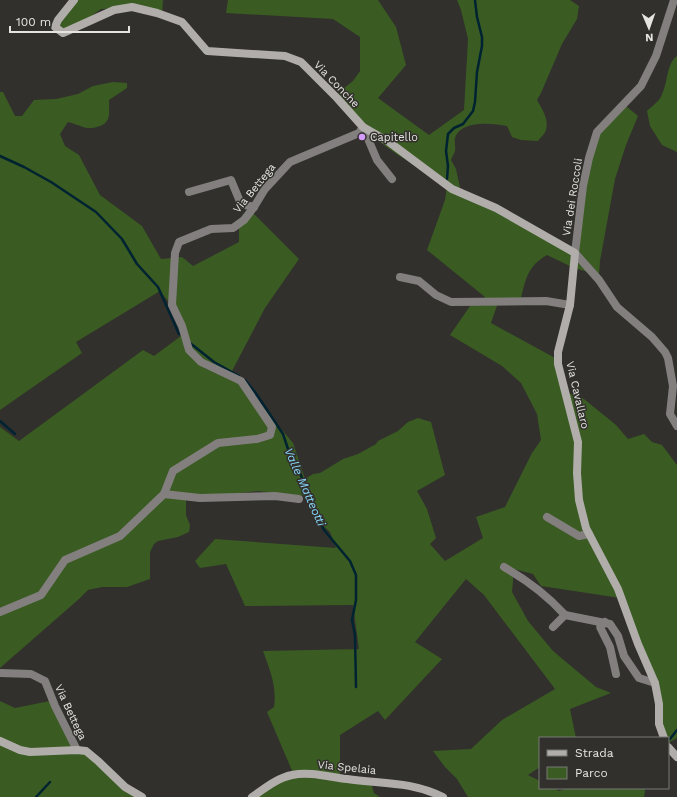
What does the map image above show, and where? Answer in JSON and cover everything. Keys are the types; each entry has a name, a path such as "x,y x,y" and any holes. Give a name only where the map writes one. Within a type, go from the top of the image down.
{"street":[{"name":"Via Conche","path":"74,0 58,20 55,27 63,33 114,10 132,7 157,13 182,22 207,51 285,56 301,62 337,98 363,127 389,142 452,189 496,208 575,253"},
{"name":"Via dei Roccoli","path":"575,253 583,186 589,158 598,132 641,86 656,56 674,0"},
{"path":"363,127 377,160 392,179"},
{"name":"Via Bettega","path":"0,612 41,595 65,560 120,536 164,494 173,471 218,442 257,439 270,435 272,427 241,382 201,362 189,350 182,326 172,305 175,253 179,242 211,229 233,228 244,220 254,207 264,189 290,162 359,133 363,127"},
{"path":"189,192 232,180 241,204 254,207"},
{"path":"575,253 600,280 617,307 652,337 665,352 668,358 673,386 670,414 677,426"},
{"name":"Via Cavallaro","path":"575,253 570,305 558,352 558,364 578,442 577,473 579,500 586,528 618,589 638,644 655,683 659,704 659,724 664,737"},
{"path":"400,277 419,281 436,295 451,302 546,301 570,305"},
{"path":"164,494 200,498 275,496 299,499"},
{"path":"547,517 579,536 589,534"},
{"path":"504,567 537,588 565,615 610,624 618,636 624,656 639,678 655,683"},
{"path":"553,627 565,615"},
{"path":"605,622 600,628 610,647 616,674"},
{"name":"Via Bettega","path":"0,673 30,674 45,681 55,706 77,750"},
{"path":"0,741 20,750 30,752 86,751 126,787 142,797"},
{"path":"669,748 677,757"},
{"name":"Via Spelaia","path":"252,797 283,778 300,773 349,780 406,784 432,791 443,797"}],"green space":[{"path":"69,0 163,0 162,16 129,8 101,9 70,32 53,27 53,21"},
{"path":"228,0 378,0 396,27 406,65 378,98 429,135 464,110 468,39 457,0 570,0 579,6 577,19 562,44 537,100 547,122 545,133 538,141 521,140 512,137 507,126 478,124 470,126 458,132 455,138 455,151 451,160 456,169 461,192 572,254 598,126 621,102 638,116 626,145 615,179 600,261 599,275 574,268 547,255 532,268 526,279 521,298 498,303 491,323 555,358 566,392 584,399 616,425 628,439 644,434 652,442 662,445 677,465 677,738 669,742 669,737 663,737 652,683 620,598 541,586 533,574 514,569 512,592 528,621 553,651 596,687 611,693 570,709 576,737 539,737 539,768 528,775 539,780 539,789 556,789 559,791 565,789 644,789 644,797 468,797 457,779 445,767 433,751 471,749 502,720 555,689 484,595 466,579 415,642 442,659 385,720 378,711 340,735 340,780 371,782 374,793 380,797 247,797 293,773 267,712 274,707 275,692 263,651 359,649 353,605 245,606 226,564 200,568 195,561 215,539 336,548 330,532 318,521 316,508 308,502 306,496 258,491 186,499 186,515 190,525 189,532 178,537 158,541 154,544 150,552 150,579 127,587 102,587 88,590 0,668 0,427 19,441 143,350 154,356 185,333 175,310 160,291 76,342 82,353 0,410 0,92 3,92 15,116 22,116 34,100 56,99 78,94 93,86 113,82 127,83 127,88 109,100 109,117 104,124 97,127 86,128 68,122 60,134 65,146 79,155 100,195 142,226 161,259 182,257 193,266 239,242 239,225 252,212 299,259 265,308 231,373 261,405 293,443 305,479 313,474 320,473 343,459 358,454 376,444 378,441 398,431 408,422 418,418 431,422 445,475 417,491 427,509 436,538 430,544 445,561 483,538 476,517 505,507 532,453 541,440 537,414 521,383 502,366 450,335 470,306 481,304 485,297 427,250 445,200 447,186 398,155 363,130 334,96 353,81 360,71 360,37 333,19 226,13"},
{"path":"677,56 677,152 662,145 650,126 647,111 661,97 669,69 673,59"},
{"path":"0,701 15,708 50,701 74,750 83,750 128,790 144,797 0,797"}],"waterway":[{"path":"447,179 448,166 446,151 448,134 454,128 463,124 473,111 475,102 477,72 482,46 482,37 475,0"},
{"name":"Valle Matteotti","path":"0,156 51,182 96,212 122,239 137,264 158,287 179,334"},
{"name":"Valle Matteotti","path":"190,343 214,362 239,376"},
{"name":"Valle Matteotti","path":"245,380 255,392 283,434 292,461 301,475 306,493 324,530 350,561 356,575 356,600 352,620 355,635 356,687"},
{"name":"Valle Matteotti","path":"0,421 15,434"},
{"path":"670,739 677,730"},
{"path":"36,797 50,782"}],"place":[{"name":"Capitello","path":"362,137"}]}
